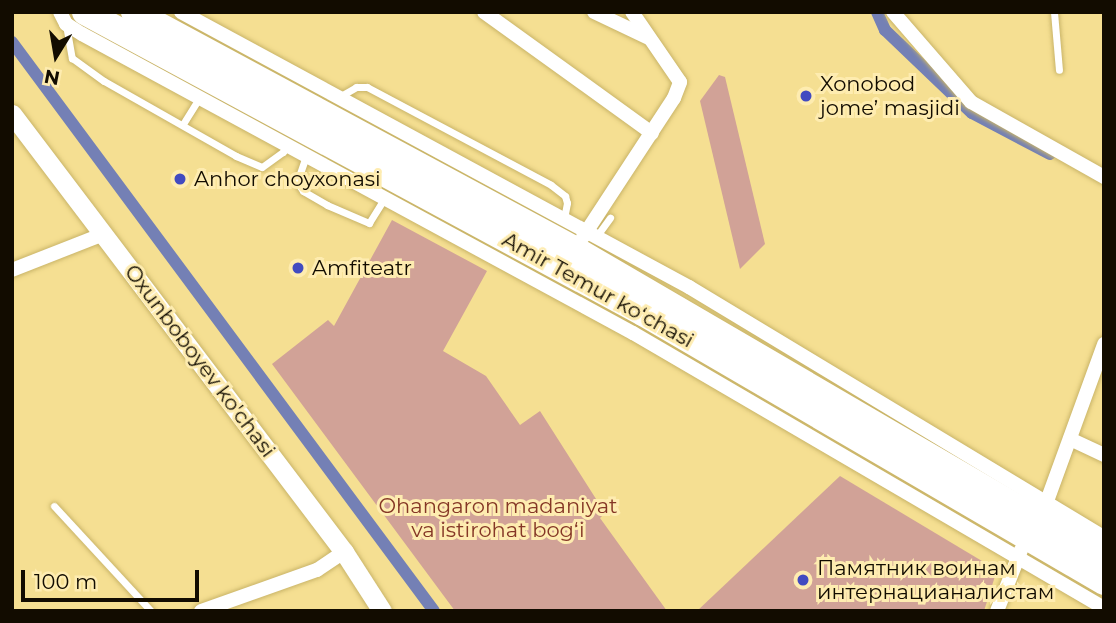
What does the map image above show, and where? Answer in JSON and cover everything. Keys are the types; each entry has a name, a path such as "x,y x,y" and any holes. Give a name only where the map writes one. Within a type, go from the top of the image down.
{"highway":[{"name":"Amir Temur koʻchasi","path":"134,12 310,107 586,240 1033,530 1104,582"},
{"name":"Amir Temur koʻchasi","path":"70,16 643,313 1033,530 1104,558"}],"main road":[{"name":"Oxunboboyev ko'chasi","path":"12,114 344,552 382,611"}],"street":[{"path":"181,12 564,219 586,240 652,134 680,82 632,12"},
{"path":"484,12 652,134"},
{"path":"594,12 652,39"},
{"path":"893,12 971,102 1104,177"},
{"path":"70,16 199,97 633,333 1033,530 1104,537"},
{"path":"310,107 343,100"},
{"path":"12,270 104,234"},
{"path":"997,611 1070,439 1104,344"},
{"path":"1070,439 1104,455"},
{"path":"1033,530 1104,608"},
{"path":"201,611 317,570 344,552"}],"lane":[{"path":"1054,12 1059,70"},
{"path":"70,16 72,58 104,82 256,166 262,167 283,152 286,145"},
{"path":"343,100 356,87 367,87 551,185 565,195 568,203 564,219"},
{"path":"183,124 199,97"},
{"path":"307,156 297,182 303,191 327,205 369,223 385,197"},
{"path":"586,240 610,218"},
{"path":"54,506 151,611"}],"green space":[{"path":"719,75 725,77 765,244 740,269 700,101"},
{"name":"Ohangaron madaniyat va istirohat bogʻi","path":"392,220 487,271 443,351 486,376 520,425 540,411 605,513 600,518 667,611 455,611 272,364 328,320 334,326"},
{"path":"840,476 997,570 984,611 697,611"}],"waterway":[{"path":"877,12 885,30 972,113 1050,154"},
{"path":"12,42 434,611"}],"place":[{"name":"Xonobod jome’ masjidi","path":"806,96"},
{"name":"Anhor choyxonasi","path":"180,179"},
{"name":"Amfiteatr","path":"298,268"},
{"name":"Памятник воинам интернацианалистам","path":"803,580"}]}
